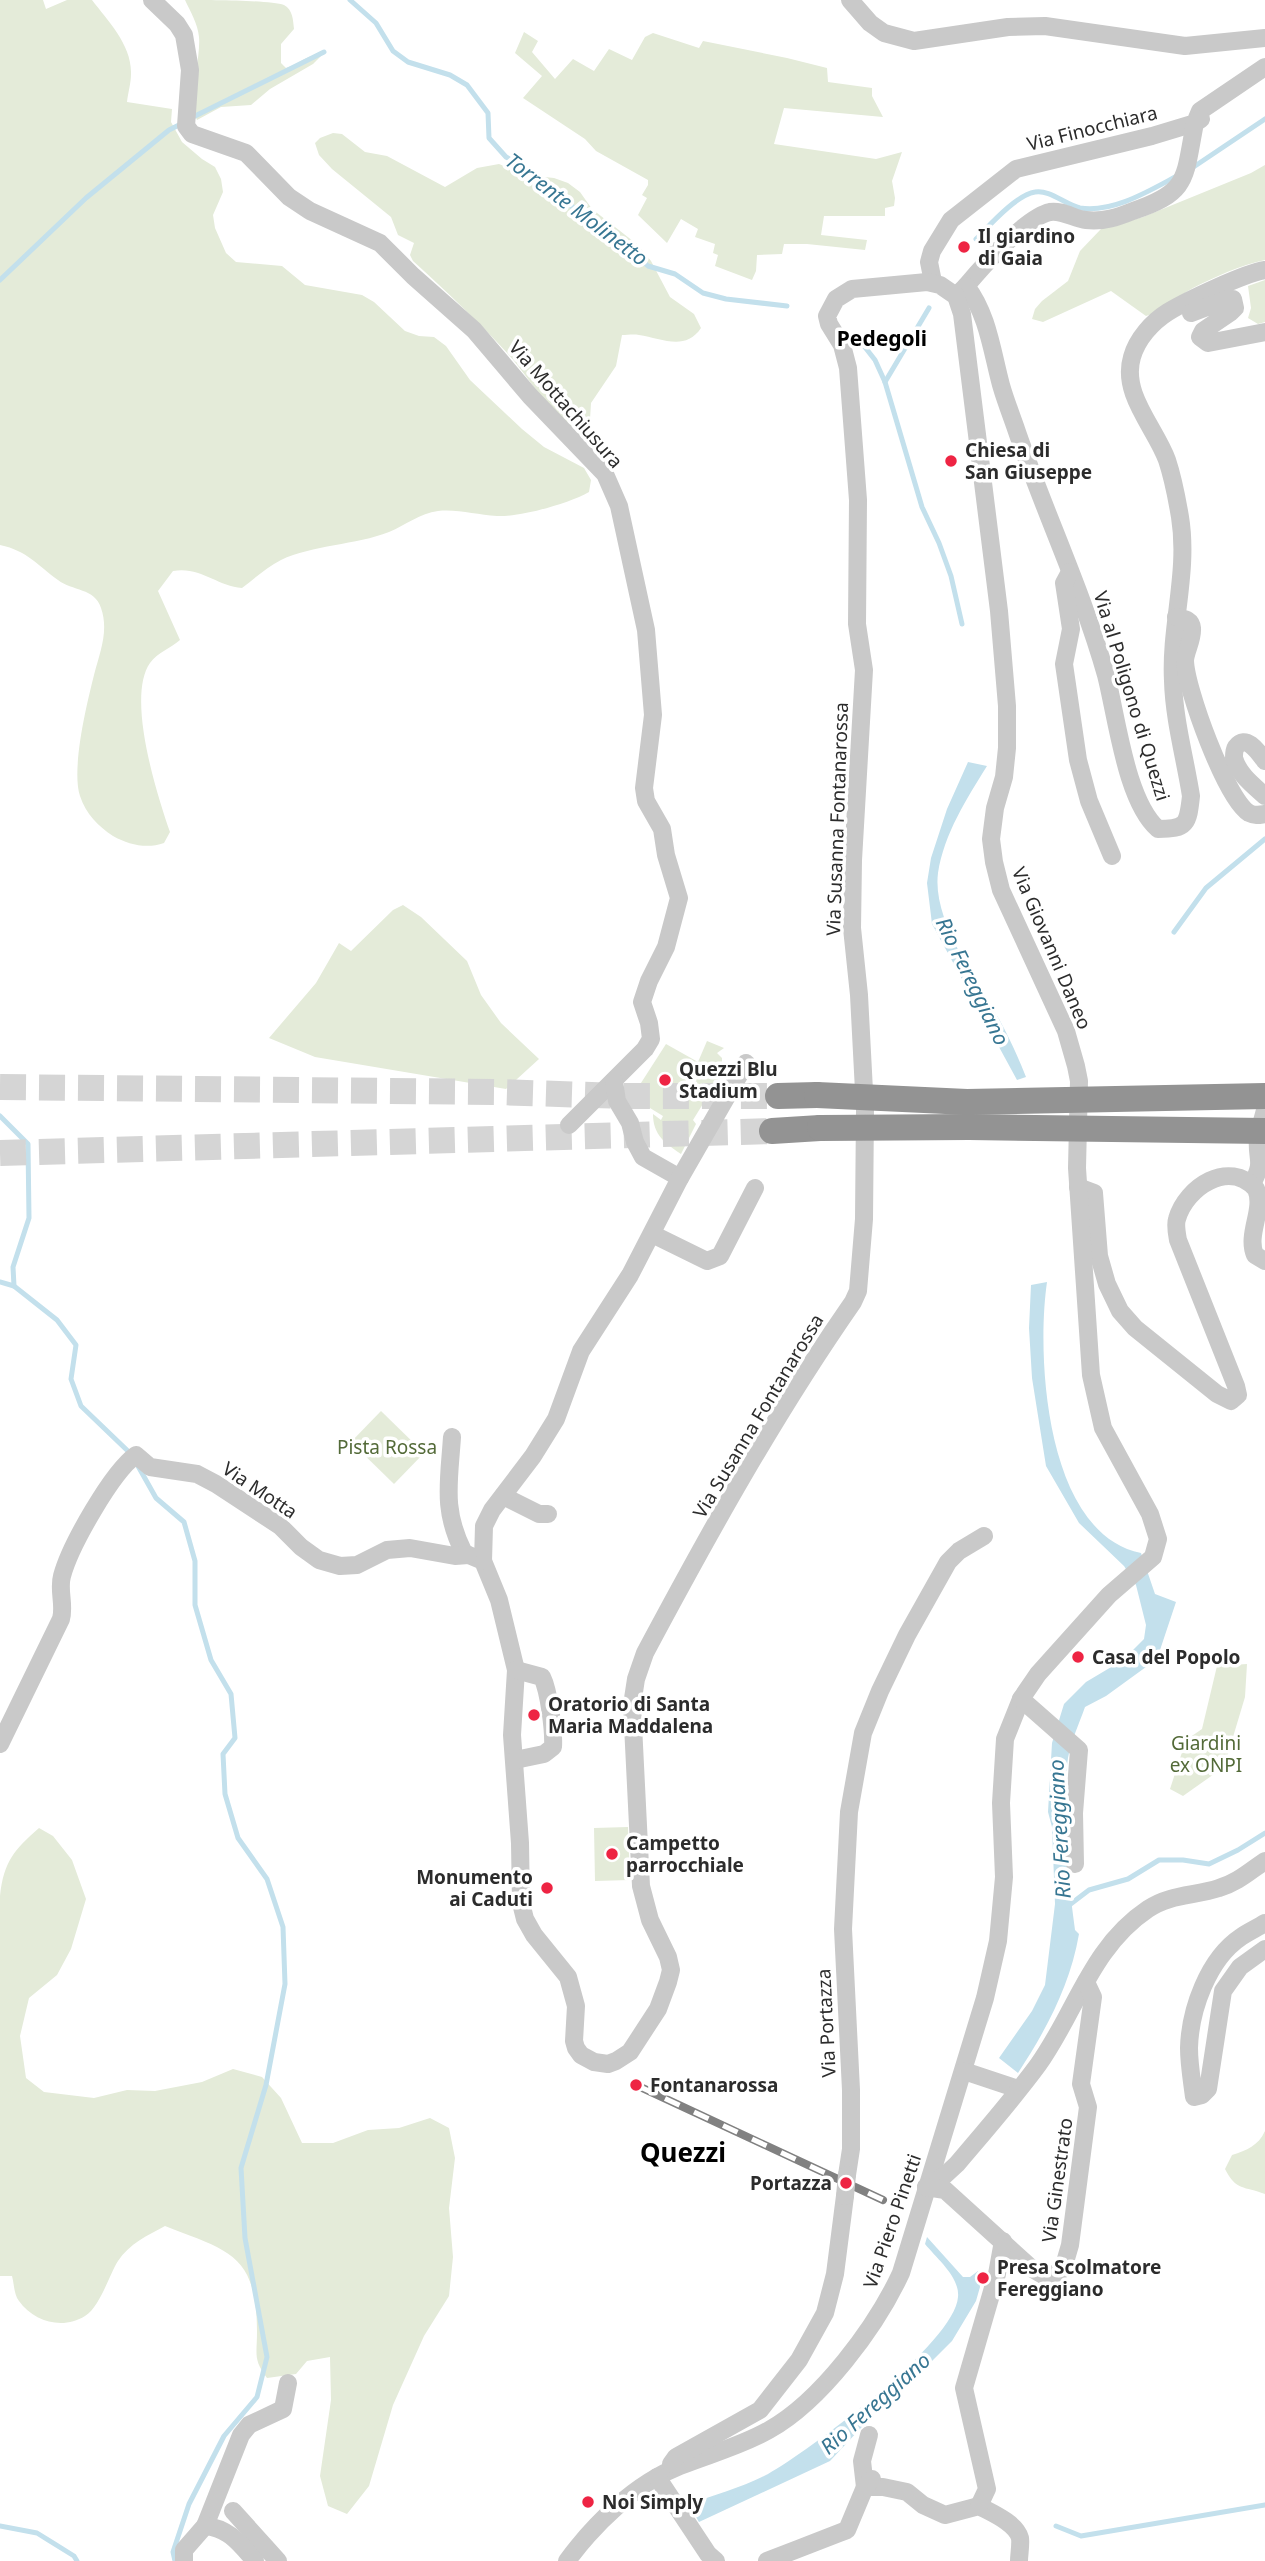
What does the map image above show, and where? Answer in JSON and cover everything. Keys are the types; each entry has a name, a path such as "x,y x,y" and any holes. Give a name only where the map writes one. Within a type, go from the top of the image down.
{"highway":[{"path":"778,1096 817,1095 967,1102 1265,1096"},
{"path":"772,1131 969,1127 1265,1131"}],"street":[{"name":"Via Mottachiusura","path":"152,0 177,24 184,35 190,71 186,126 192,134 246,153 289,197 310,211 380,243 474,330 530,396 605,474 619,506 646,630 653,715 644,788 646,801 662,829 666,855 679,898 666,947 642,1002 651,1039 645,1049 569,1125"},
{"path":"850,0 870,23 884,33 914,41 1008,27 1045,26 1185,46 1265,38"},
{"name":"Via Finocchiara","path":"933,282 929,262 932,251 951,220 1016,169 1152,136 1194,129 1200,111 1265,67"},
{"path":"933,282 961,291 1036,218 1056,212 1085,220 1107,220 1161,201 1178,188 1183,180 1194,129 1214,112 1265,81"},
{"name":"Via al Poligono di Quezzi","path":"961,291 975,297 1022,446 1084,607 1106,675 1135,794 1147,820 1158,829 1177,829 1184,824 1189,814 1191,796 1173,681 1176,617 1183,568 1180,519 1166,460 1135,400 1131,359 1146,331 1167,312 1265,270"},
{"name":"Via Susanna Fontanarossa","path":"515,1760 520,1891 526,1919 534,1935 568,1977 576,2006 576,2048 587,2060 616,2062 630,2052 658,2009 671,1970 668,1956 645,1905 641,1886 632,1704 636,1679 645,1653 744,1474 808,1366 858,1291 864,1219 865,1110 859,995 852,928 853,860 864,670 857,624 859,500 848,368 842,345 827,316 832,302 845,292 883,285 933,282"},
{"name":"Via Giovanni Daneo","path":"961,291 1007,706 1005,767 990,839 1001,890 1066,1031 1076,1066 1079,1081 1077,1168 1091,1375 1103,1428 1150,1514 1158,1539 1153,1557"},
{"path":"1167,312 1176,319 1233,299 1235,308 1203,331 1200,337 1208,343 1265,332"},
{"name":"Via al Poligono di Quezzi","path":"1070,572 1064,583 1071,629 1063,663 1078,760 1090,801 1112,856"},
{"path":"1176,617 1187,620 1191,625 1185,659 1214,757 1238,802 1250,813 1265,814"},
{"path":"1265,761 1253,745 1247,742 1234,750 1234,758 1247,782 1265,796"},
{"path":"476,1558 484,1526 492,1510 556,1419 581,1351 630,1275 680,1178 746,1063"},
{"path":"614,1081 617,1101 630,1123 635,1142 643,1157 680,1178"},
{"path":"1252,1184 1262,1174 1265,1163 1257,1141 1265,1110"},
{"path":"1078,1187 1094,1193 1099,1256 1107,1284 1120,1311 1135,1328 1217,1394 1231,1401 1238,1395 1236,1386 1184,1262 1178,1240 1176,1221 1186,1200 1197,1187 1210,1179 1225,1177 1252,1184 1261,1194 1264,1207 1253,1248 1255,1255 1265,1261"},
{"path":"652,1234 707,1261 720,1256 755,1188"},
{"path":"452,1437 448,1512 464,1553 476,1558 499,1600 516,1670 512,1735 515,1760 544,1754 553,1747 554,1738 548,1694 542,1677 516,1670"},
{"name":"Via Motta","path":"0,1744 61,1619 64,1609 61,1578 83,1526 133,1458 150,1466 197,1474 216,1484 280,1526 319,1560 340,1566 357,1565 387,1550 410,1548 476,1558"},
{"path":"503,1496 539,1514 548,1514"},
{"name":"Via Portazza","path":"661,2475 676,2457 760,2410 799,2360 825,2314 835,2274 851,2148 851,2090 843,1929 849,1812 863,1733 907,1635 948,1562 958,1551 984,1536"},
{"name":"Via Piero Pinetti","path":"567,2561 602,2521 661,2475 738,2446 781,2423 827,2382 887,2302 901,2273 964,2071 985,1998 1002,1921 1004,1877 1001,1803 1005,1739 1020,1699 1045,1666 1112,1592 1153,1557"},
{"path":"1020,1699 1079,1750 1074,1813 1075,1864"},
{"path":"926,2187 957,2164 1039,2064 1093,1966 1120,1932 1148,1909 1167,1899 1226,1886 1265,1861"},
{"path":"1265,1923 1238,1938 1214,1966 1202,1987 1193,2016 1189,2049 1194,2098 1208,2089 1223,1992 1240,1966 1265,1950"},
{"name":"Via Ginestrato","path":"926,2187 945,2190 1031,2268 1048,2278 1063,2269 1070,2245 1088,2107 1081,2084 1093,1997 1086,1982"},
{"path":"964,2071 1018,2089"},
{"path":"979,2506 987,2489 964,2388 997,2274 1003,2241"},
{"path":"184,2561 184,2550 205,2525 241,2435 248,2425 283,2409 288,2383"},
{"path":"767,2561 847,2530 869,2483 862,2460 869,2435"},
{"path":"661,2475 708,2554 716,2561"},
{"path":"869,2483 907,2492 923,2505 945,2515 979,2506 1017,2532 1026,2560"},
{"path":"233,2511 278,2561"},
{"path":"205,2525 219,2527 237,2540 255,2561"}],"green space":[{"path":"0,0 43,0 46,9 67,0 92,0 118,34 128,53 131,74 127,102 172,109 171,122 182,142 215,167 223,192 213,215 215,228 226,253 236,262 282,266 305,285 362,295 374,302 405,331 434,337 446,346 470,380 522,429 544,447 584,468 591,480 589,492 531,512 497,516 453,511 431,512 389,532 293,555 271,566 242,588 192,571 173,571 158,591 180,640 150,663 143,679 141,699 146,746 170,832 164,843 158,845 138,845 113,836 93,819 80,796 77,770 81,736 104,633 98,602 88,593 64,584 25,555 0,545"},
{"path":"185,0 252,1 284,5 291,12 294,29 281,44 281,63 286,68 312,56 322,55 313,64 270,89 251,105 221,107 197,120 193,103 199,37"},
{"path":"524,32 538,41 532,52 555,79 573,59 594,71 609,49 632,60 645,37 653,33 699,48 703,41 827,68 828,82 872,88 872,96 883,117 784,108 774,144 876,159 902,152 892,181 894,206 885,208 885,216 824,216 821,235 867,240 865,250 784,244 782,254 757,255 756,271 752,280 715,266 718,255 713,253 715,244 695,237 698,229 681,219 667,243 638,215 647,198 642,195 648,180 596,151 585,139 523,98 542,76 515,53"},
{"path":"333,133 342,134 365,152 387,156 445,187 477,168 499,164 526,175 554,178 568,183 580,192 592,209 638,245 651,261 670,297 694,314 701,328 688,340 680,342 622,335 616,366 591,403 589,436 583,439 554,414 498,343 413,261 410,255 414,243 398,235 391,217 332,169 319,155 315,143"},
{"path":"1265,165 1265,260 1210,280 1146,316 1111,291 1043,322 1032,319 1035,309 1042,301 1068,281 1080,251 1101,229 1143,217"},
{"path":"1265,280 1265,322 1258,324 1248,318 1251,308 1248,286"},
{"path":"403,905 421,917 467,961 481,995 501,1023 539,1059 506,1089 315,1057 269,1038 316,983 339,943 351,951 393,910"},
{"path":"707,1041 724,1048 717,1053 722,1058 722,1073 693,1120 696,1124 681,1154 665,1142 655,1128 653,1114 661,1120 663,1116 632,1097 666,1044 698,1062"},
{"name":"Pista Rossa","path":"381,1411 424,1453 394,1484 351,1442"},
{"name":"Giardini ex ONPI","path":"1247,1664 1245,1697 1224,1767 1183,1796 1170,1789 1186,1740 1202,1729 1217,1666"},
{"name":"Campetto parrocchiale","path":"628,1827 630,1880 595,1881 594,1828"},
{"path":"39,1828 53,1836 72,1860 86,1899 71,1949 57,1975 29,1998 20,2036 26,2078 44,2092 94,2098 127,2090 155,2091 202,2082 233,2069 262,2077 281,2098 302,2143 333,2143 368,2130 399,2128 430,2118 449,2128 455,2158 449,2208 453,2257 449,2296 424,2336 393,2405 369,2486 347,2514 328,2506 320,2476 331,2400 330,2357 307,2361 296,2374 267,2378 257,2356 256,2306 252,2286 235,2259 222,2250 165,2226 139,2240 128,2250 118,2261 90,2312 68,2323 49,2322 33,2314 17,2298 12,2276 0,2276 0,1896 4,1874 12,1857"},
{"path":"1265,2131 1265,2194 1237,2184 1225,2169 1232,2155 1252,2147"}],"water":[{"name":"Rio Fereggiano","path":"968,762 987,766 957,817 945,844 938,873 938,891 942,910 958,949 1003,1026 1026,1077 1017,1080 932,924 927,883 931,858 947,809"},
{"name":"Rio Fereggiano","path":"1047,1282 1044,1354 1047,1396 1054,1439 1067,1479 1085,1513 1109,1539 1141,1553 1155,1594 1176,1602 1157,1659 1106,1696 1085,1707 1073,1739 1065,1779 1064,1823 1075,1930 1079,1934 1070,1972 1056,2007 1018,2073 999,2058 1032,2011 1045,1985 1055,1904 1052,1827 1048,1812 1052,1743 1064,1704 1086,1682 1123,1660 1144,1639 1146,1625 1136,1585 1124,1566 1079,1523 1046,1466 1032,1378 1029,1328 1031,1285"},
{"name":"Rio Fereggiano","path":"927,2237 963,2277 970,2277 978,2271 980,2287 976,2301 952,2341 907,2386 874,2414 830,2461 699,2522 688,2504 749,2483 788,2462 877,2394 933,2341 951,2317 958,2290 952,2275 925,2244"}],"waterway":[{"name":"Torrente Molinetto","path":"350,0 376,23 393,51 408,62 450,75 467,85 488,113 489,138 506,157 524,167 537,180 554,188 571,206 597,220 648,266 675,274 703,293 726,299 787,306"},
{"path":"191,118 324,52"},
{"path":"1192,168 1265,119"},
{"path":"0,280 86,198 169,130 183,123"},
{"path":"976,239 1011,205 1028,194 1046,193 1080,208 1092,209 1130,200 1177,176"},
{"path":"885,382 929,308"},
{"name":"Rio Fereggiano","path":"857,337 875,360 885,382 922,507 951,576 962,624"},
{"path":"1174,932 1206,888 1265,839"},
{"path":"0,1116 28,1144 29,1218 13,1267 14,1286 57,1320 76,1345 71,1379 81,1406 131,1454"},
{"path":"0,1282 14,1286"},
{"path":"138,1466 156,1498 184,1522 195,1561 195,1605 211,1660 231,1694 235,1738 223,1754 225,1794 238,1838 267,1879 283,1927 285,1984 266,2085 241,2168 245,2238 267,2357 257,2397 224,2436 189,2504 173,2552 175,2561"},
{"path":"1068,1906 1089,1890 1128,1879 1159,1860 1209,1864 1265,1833"},
{"path":"1056,2526 1081,2536 1265,2505"},
{"path":"0,2526 37,2533 74,2556 77,2561"}],"tunnel":[{"path":"0,1087 778,1096"},
{"path":"0,1153 772,1131"}],"railway":[{"path":"636,2085 883,2200"}],"place":[{"name":"Il giardino di Gaia","path":"964,247"},
{"name":"Chiesa di San Giuseppe","path":"951,461"},
{"name":"Quezzi Blu Stadium","path":"665,1080"},
{"name":"Casa del Popolo","path":"1078,1657"},
{"name":"Oratorio di Santa Maria Maddalena","path":"534,1715"},
{"name":"Campetto parrocchiale","path":"612,1854"},
{"name":"Monumento ai Caduti","path":"547,1888"},
{"name":"Fontanarossa","path":"636,2085"},
{"name":"Portazza","path":"846,2183"},
{"name":"Presa Scolmatore Fereggiano","path":"983,2278"},
{"name":"Noi Simply","path":"588,2502"}],"district":[{"name":"Pedegoli","path":"882,338"},
{"name":"Quezzi","path":"683,2152"}]}
